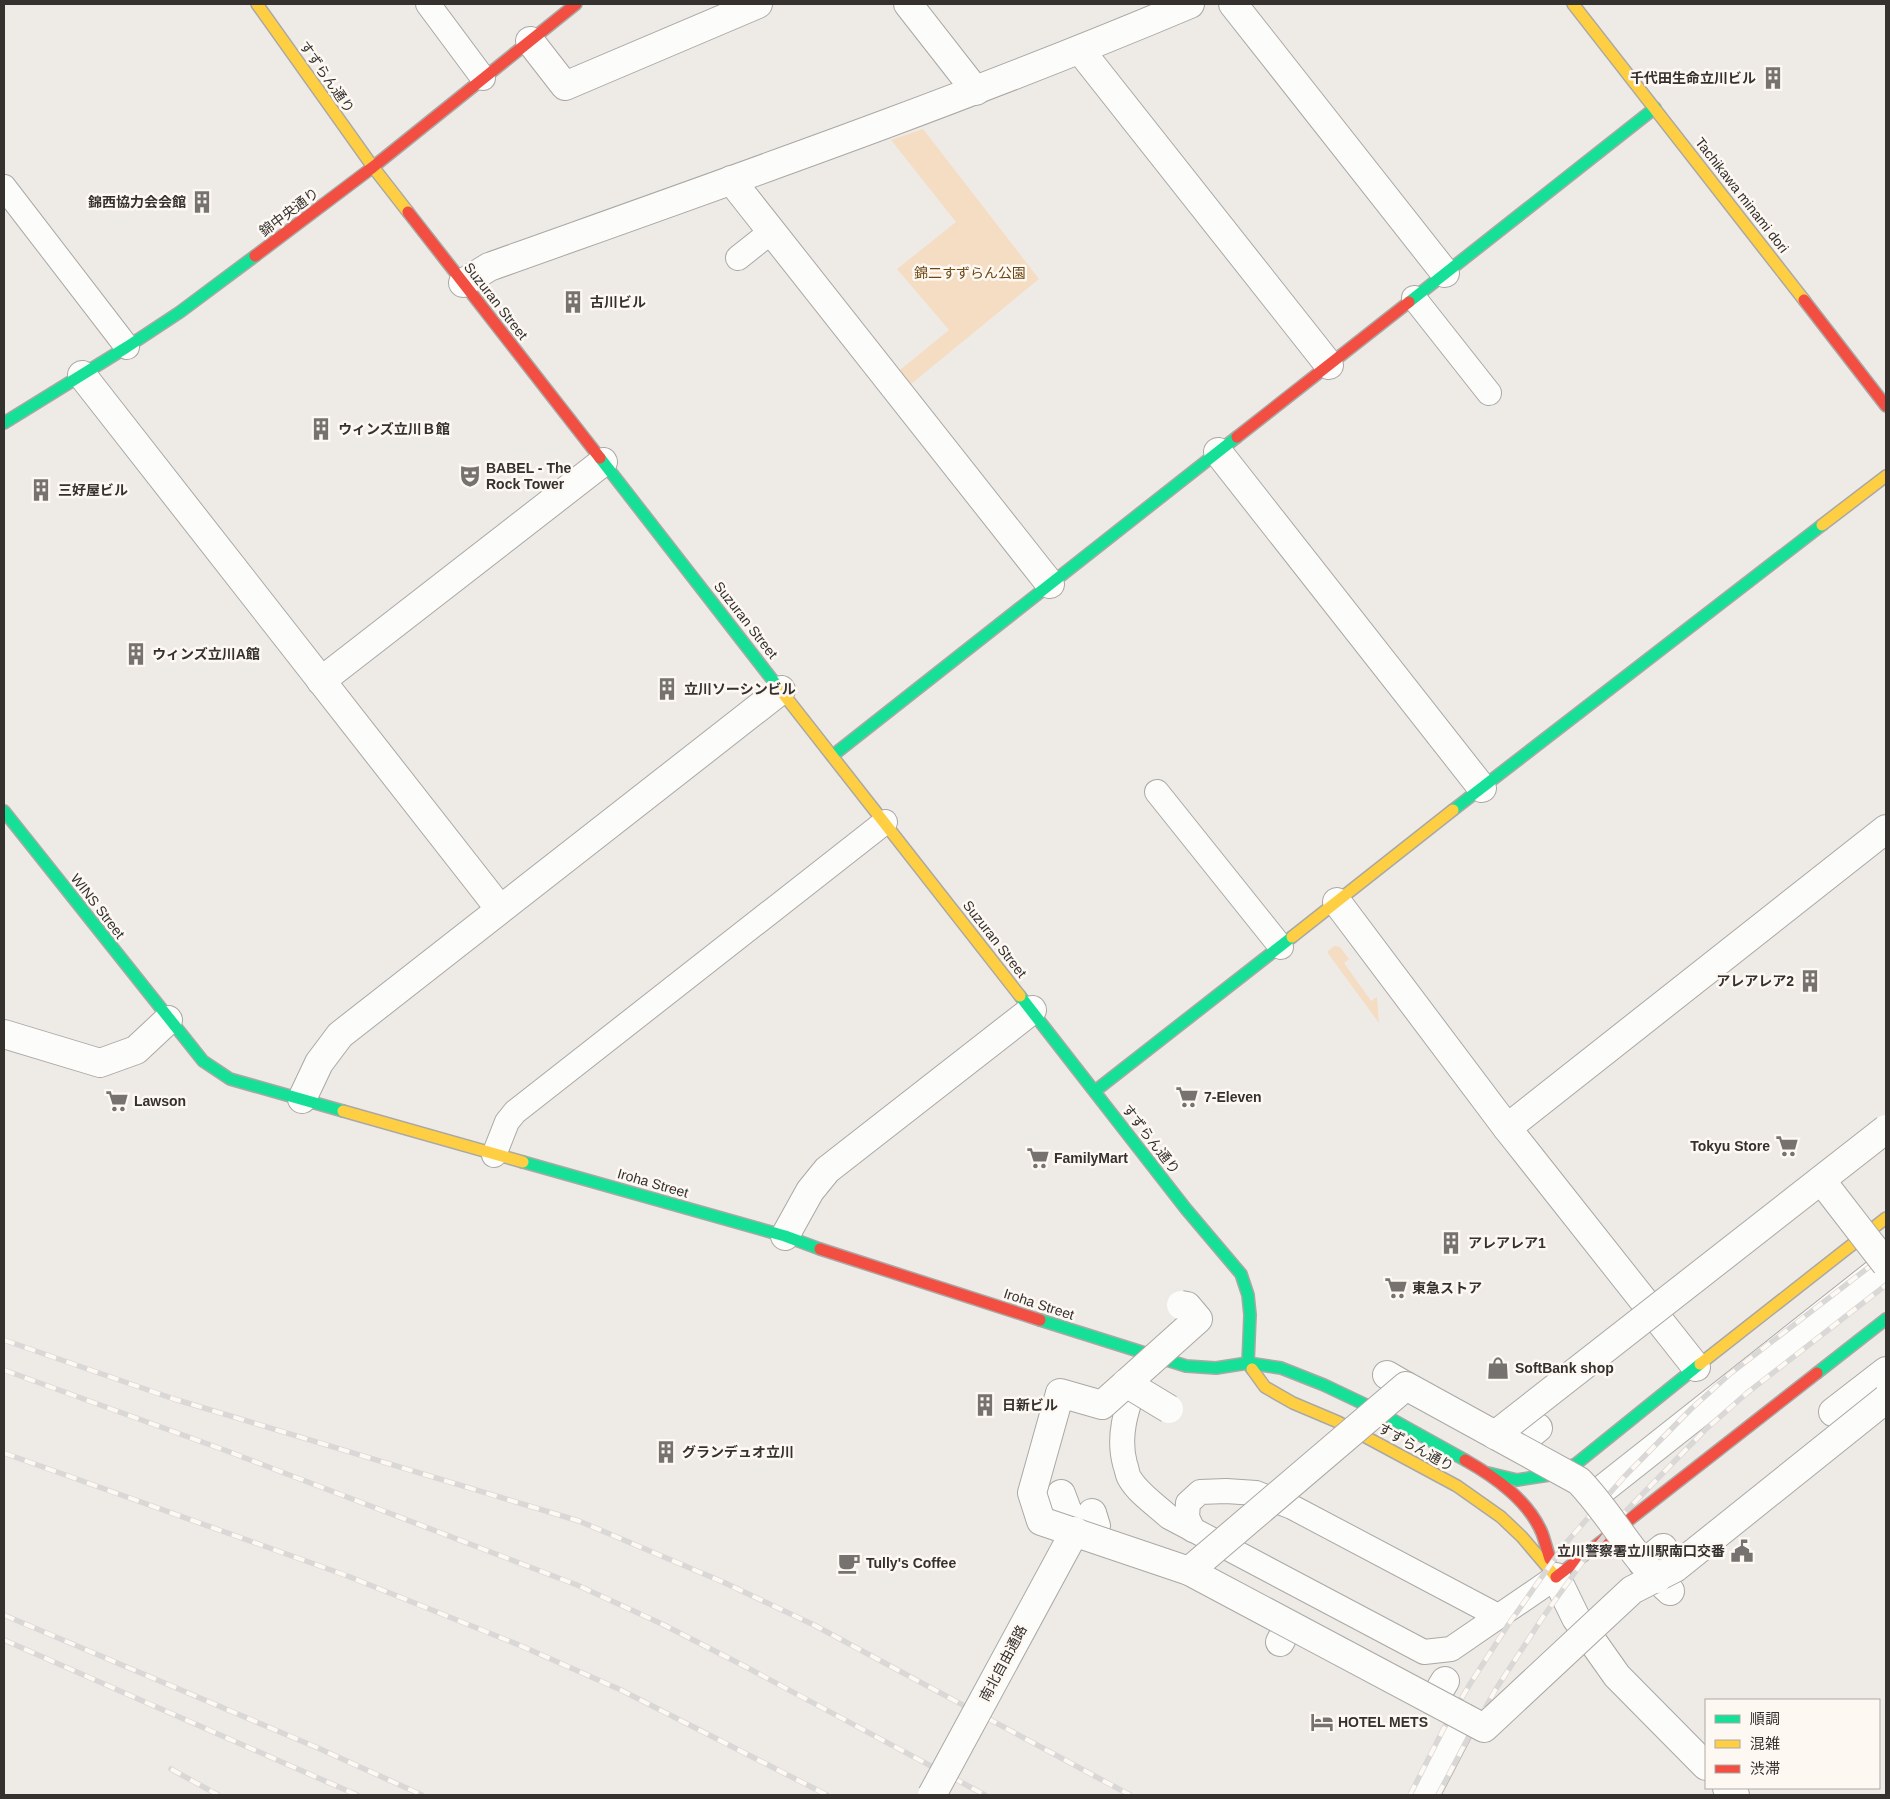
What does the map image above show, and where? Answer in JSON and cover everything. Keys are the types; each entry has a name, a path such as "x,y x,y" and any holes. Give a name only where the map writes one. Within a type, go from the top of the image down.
{"street":[{"name":"すずらん通り","path":"257,4 373,168"},
{"name":"錦中央通り","path":"4,422 127,347 180,312 373,168 576,4"},
{"path":"530,41 565,86 758,4"},
{"path":"908,4 976,91"},
{"path":"463,283 490,268 976,91 1190,4"},
{"path":"1233,4 1445,273"},
{"name":"Tachikawa minami dori","path":"1573,4 1886,406"},
{"path":"1080,50 1329,365"},
{"path":"832,756 1655,108"},
{"name":"Suzuran Street","path":"373,168 1095,1091"},
{"path":"731,180 1050,584"},
{"path":"82,375 500,909"},
{"path":"1218,452 1482,788"},
{"path":"321,681 603,462"},
{"path":"1095,1091 1482,788 1886,476"},
{"path":"302,1099 319,1064 340,1035 782,690"},
{"name":"WINS Street","path":"4,811 168,1020"},
{"path":"1507,1128 1886,829"},
{"path":"1337,902 1507,1128 1696,1367"},
{"path":"786,1236 810,1191 827,1170 1032,1010"},
{"path":"4,1034 100,1062 136,1050 168,1020"},
{"name":"Iroha Street","path":"168,1020 203,1062 230,1078 786,1236 840,1257 1186,1366 1216,1368 1248,1363"},
{"name":"すずらん通り","path":"1095,1091 1186,1209 1241,1274 1248,1295 1250,1315 1248,1363 1265,1387 1293,1403 1338,1422 1457,1486 1501,1516 1522,1536 1556,1577"},
{"path":"1506,1441 1833,1193 1886,1129"},
{"path":"1594,1496 1886,1265 1833,1193"},
{"path":"1488,1473 1517,1480 1549,1475 1576,1464 1886,1218"},
{"path":"1176,1303 1186,1306 1198,1319 1102,1405 1060,1393 1032,1493 1041,1521 1084,1522 1189,1571 1284,1633 1439,1691 1464,1718 1484,1728 1632,1590 1658,1571 1675,1568 1886,1399"},
{"path":"1556,1577 1884,1326"},
{"name":"すずらん通り","path":"1248,1363 1281,1368 1366,1404 1488,1473"},
{"path":"1834,1412 1886,1371"},
{"path":"1189,1571 1388,1375 1579,1481 1658,1571"},
{"path":"1126,1383 1169,1409"},
{"path":"1506,1441 1538,1428"},
{"path":"1488,1473 1522,1503 1542,1531 1556,1577 1576,1618 1617,1676 1705,1765"},
{"path":"1060,1494 1084,1522"},
{"name":"南北自由通路","path":"932,1795 1084,1522"},
{"path":"1425,1795 1464,1718"}],"lane":[{"path":"428,4 483,78"},
{"path":"4,187 127,347"},
{"path":"738,258 772,231"},
{"path":"1414,298 1489,393"},
{"path":"1157,792 1281,947"},
{"path":"494,1154 507,1122 515,1112 885,822"},
{"path":"1146,1354 1126,1412 1122,1435 1123,1456 1129,1478 1144,1495 1169,1517 1424,1652 1452,1649 1556,1577"},
{"path":"1193,1530 1187,1517 1188,1503 1200,1492 1226,1491 1256,1494 1292,1507 1498,1616"}],"green space":[{"name":"錦二すずらん公園","path":"923,129 1039,279 911,384 900,370 949,330 897,269 956,222 891,140"},
{"path":"1334,946 1340,947 1349,959 1344,963 1371,1001 1377,997 1379,1023 1327,952"}],"railway":[{"path":"1410,1795 1444,1728 1470,1684 1508,1625 1565,1544 1625,1476 1691,1409 1731,1373 1886,1254"},
{"path":"1438,1795 1496,1689 1543,1617 1584,1560 1624,1513 1705,1430 1747,1393 1886,1285"},
{"path":"4,1340 174,1399 579,1521 723,1582 814,1625 1130,1795"},
{"path":"4,1370 227,1451 577,1585 662,1624 748,1668 985,1795"},
{"path":"4,1453 345,1575 519,1645 621,1690 827,1795"},
{"path":"4,1615 318,1748 422,1795"},
{"path":"4,1640 357,1795"},
{"path":"171,1769 218,1795"}],"traffic: fast":[{"path":"1409,302 1655,108"},
{"path":"4,423 180,312 255,256"},
{"path":"832,756 1237,437"},
{"path":"600,458 778,687"},
{"path":"1453,810 1822,525"},
{"path":"4,811 203,1061 230,1079 343,1111"},
{"path":"1095,1091 1292,937"},
{"path":"1020,996 1186,1209 1241,1274 1248,1295 1250,1315 1248,1363 1252,1369"},
{"path":"523,1162 785,1236 820,1249"},
{"path":"1817,1373 1886,1319"},
{"path":"1040,1320 1186,1366 1216,1368 1248,1363 1281,1368 1324,1385 1366,1405 1465,1460"},
{"path":"1488,1473 1517,1480 1549,1475 1576,1464 1700,1364"}],"traffic: slow":[{"path":"257,4 373,167 408,212"},
{"path":"1573,4 1804,300"},
{"path":"1822,525 1886,476"},
{"path":"778,687 1020,996"},
{"path":"1292,937 1453,810"},
{"path":"343,1111 523,1162"},
{"path":"1700,1364 1886,1218"},
{"path":"1252,1369 1265,1387 1293,1403 1338,1422 1457,1486 1501,1517 1522,1537 1556,1577"}],"traffic: jam":[{"path":"255,256 373,167 576,4"},
{"path":"408,212 600,458"},
{"path":"1804,300 1886,406"},
{"path":"1237,437 1409,302"},
{"path":"820,1249 1040,1320"},
{"path":"1556,1577 1817,1373"},
{"path":"1465,1460 1510,1490 1528,1510 1542,1533 1550,1559"}],"place":[{"name":"千代田生命立川ビル","path":"1773,78"},
{"name":"錦西協力会会館","path":"202,202"},
{"name":"古川ビル","path":"573,302"},
{"name":"ウィンズ立川Ｂ館","path":"321,429"},
{"name":"BABEL - The Rock Tower","path":"470,476"},
{"name":"三好屋ビル","path":"41,490"},
{"name":"ウィンズ立川A館","path":"136,654"},
{"name":"立川ソーシンビル","path":"667,689"},
{"name":"アレアレア2","path":"1810,981"},
{"name":"7-Eleven","path":"1187,1097"},
{"name":"Lawson","path":"117,1101"},
{"name":"Tokyu Store","path":"1787,1146"},
{"name":"FamilyMart","path":"1038,1158"},
{"name":"アレアレア1","path":"1451,1243"},
{"name":"東急ストア","path":"1396,1288"},
{"name":"SoftBank shop","path":"1498,1368"},
{"name":"日新ビル","path":"985,1405"},
{"name":"グランデュオ立川","path":"666,1452"},
{"name":"立川警察署立川駅南口交番","path":"1742,1551"},
{"name":"Tully's Coffee","path":"849,1563"},
{"name":"HOTEL METS","path":"1322,1722"}]}
